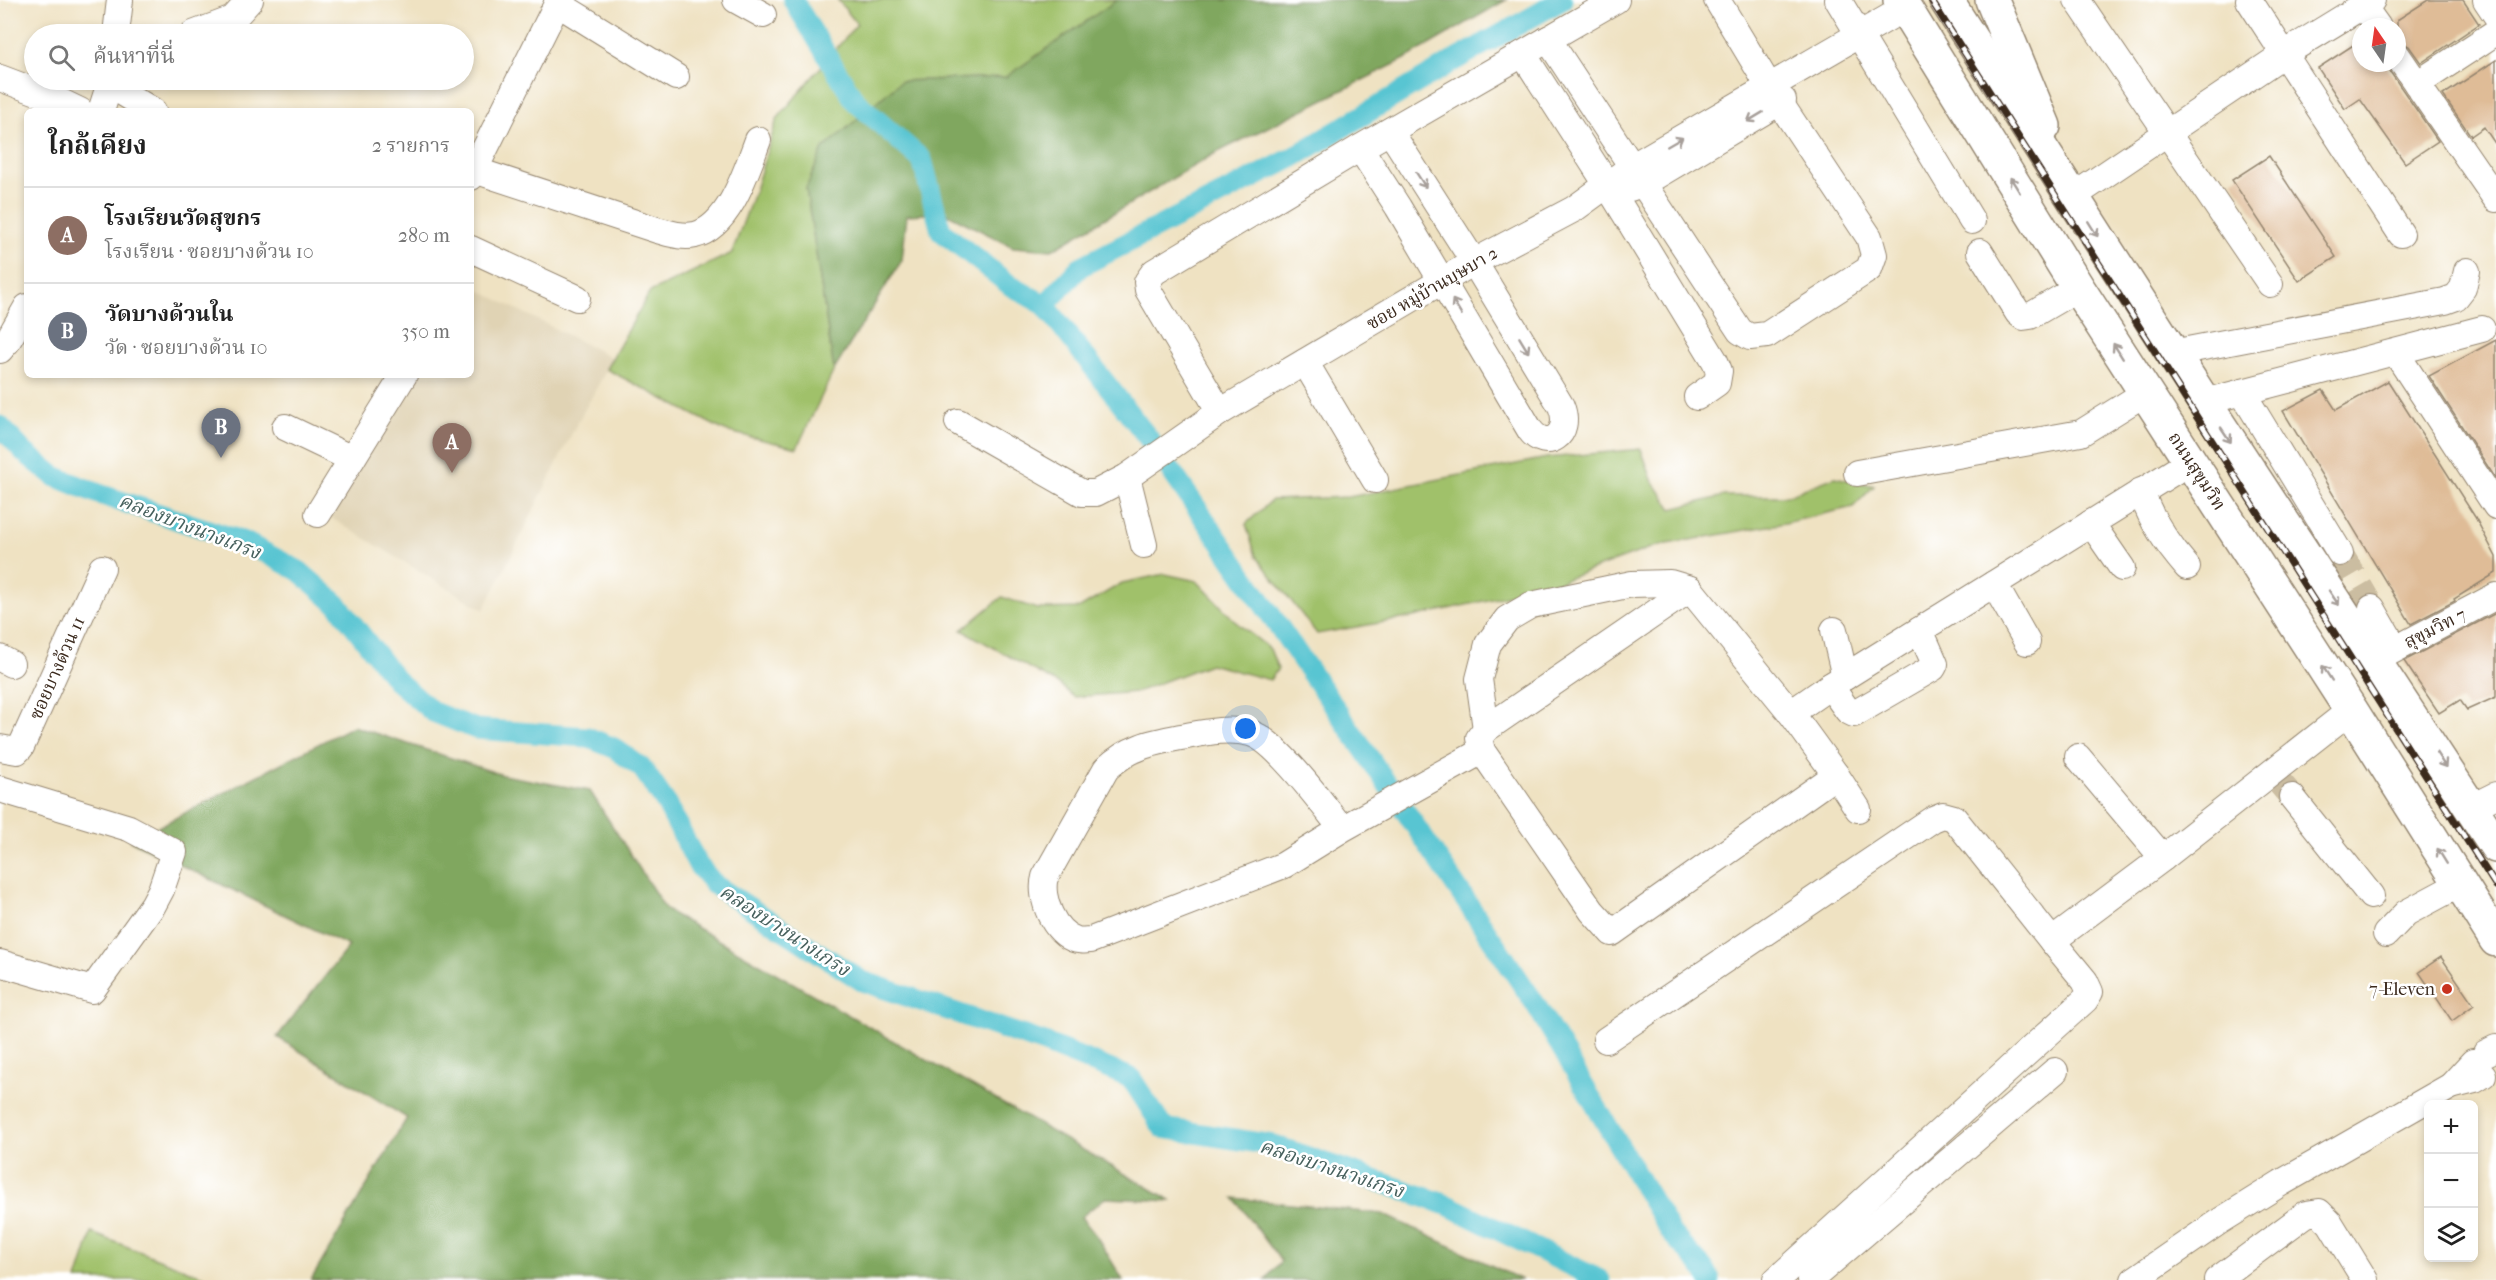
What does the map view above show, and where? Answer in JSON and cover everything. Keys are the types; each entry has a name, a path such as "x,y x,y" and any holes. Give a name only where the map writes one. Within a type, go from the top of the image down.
{"highway":[{"path":"1946,0 2204,402 2385,654 2484,801 2496,846"},
{"path":"1969,0 2065,186"},
{"path":"1992,0 2065,186"},
{"name":"ถนนสุขุมวิท","path":"1906,10 2078,288 2351,710 2496,940"},
{"path":"2078,288 2114,262"}],"street":[{"path":"117,24 120,0"},
{"path":"220,24 233,19 250,0"},
{"path":"736,0 763,15"},
{"path":"1220,412 1148,290 1147,282 1154,272 1360,148 1616,0"},
{"path":"1548,39 1740,331 1750,337 1767,335 1869,269 1874,255 1869,237 1774,95 1717,0"},
{"path":"1838,0 1972,221"},
{"path":"2077,0 2270,284"},
{"path":"2248,0 2401,234"},
{"path":"2486,0 2496,15"},
{"path":"474,171 558,1 676,77"},
{"path":"2065,186 2168,134 2284,54 2367,3 2374,18"},
{"name":"ซอย หมู่บ้านบุษบา 2","path":"958,422 1082,492 1096,493 1137,470 1220,412 1474,262 1639,175 1863,42 1906,10"},
{"path":"2417,84 2496,32"},
{"path":"1523,54 1610,190 1719,371 1717,383 1697,397"},
{"path":"2406,68 2496,199"},
{"path":"0,78 24,87"},
{"path":"32,90 74,108"},
{"path":"102,108 108,90"},
{"path":"122,90 149,108"},
{"path":"1360,148 1535,437 1544,440 1554,438 1564,429 1566,418 1561,406 1474,262 1389,131"},
{"path":"474,173 657,230 677,235 694,235 709,228 723,214 739,189 758,140"},
{"path":"474,250 577,298"},
{"path":"1980,252 2018,313 2023,317 2030,316 2078,288"},
{"path":"2172,353 2445,301 2456,297 2463,288 2467,271"},
{"path":"2,344 24,311"},
{"path":"2204,402 2482,329"},
{"path":"2396,353 2496,506"},
{"path":"1305,362 1376,480"},
{"path":"318,514 402,378"},
{"path":"2242,392 2340,553"},
{"path":"1857,473 2081,433 2145,393"},
{"path":"285,427 352,459"},
{"path":"1791,713 1838,681 2191,461"},
{"path":"1137,470 1144,545"},
{"path":"2141,492 2145,504 2167,543 2187,567"},
{"path":"2091,523 2122,568"},
{"name":"ซอยบางด้วน 11","path":"0,748 17,751 21,747 102,568"},
{"path":"1836,774 1612,933 1592,911 1484,740 1479,679 1488,644 1506,619 1532,605 1632,584 1670,583 1690,589 1791,713 1836,774 1858,809"},
{"path":"1994,584 2027,642"},
{"path":"1342,829 1306,781 1252,733 1234,730 1215,731 1169,739 1136,747 1118,757 1106,768 1054,860 1042,887 1055,922 1068,935 1078,940 1091,940 1284,865 1342,829 1397,799 1484,740 1690,589"},
{"name":"สุขุมวิท 7","path":"2385,654 2496,596"},
{"path":"2372,608 2385,654"},
{"path":"1834,630 1838,681 1848,711 1854,714 1933,668 1935,664 1920,630"},
{"path":"2052,941 2163,858 2281,785 2351,710"},
{"path":"2078,757 2163,858"},
{"path":"2281,785 2371,896"},
{"path":"0,789 129,828 174,852 161,890 153,905 92,990 0,963"},
{"path":"1606,1040 1942,815 1954,818 2085,981 2090,992 2085,1000 1776,1280"},
{"path":"2386,934 2406,914 2460,884"},
{"path":"2134,1280 2217,1223 2272,1189 2451,1086 2475,1080 2485,1060"},
{"path":"1810,1280 2055,1071"},
{"path":"2217,1280 2306,1214 2319,1212 2330,1223 2365,1280"}],"shaded area":[{"path":"474,288 613,358 573,431 484,610 326,515 406,378 474,378"}],"green space":[{"path":"838,0 1117,0 1006,77 901,81 806,188 834,370 797,448 725,431 606,369 650,292 732,253 777,119 857,24"},
{"path":"1117,0 1506,0 1405,59 1212,155 1052,250 1013,247 946,213 907,215 902,260 834,370 806,188 823,149 901,81 1006,77"},
{"path":"1641,449 1652,480 1672,509 1724,496 1786,496 1835,477 1874,486 1853,507 1785,523 1656,546 1545,587 1413,617 1317,634 1256,556 1246,524 1272,500 1349,497 1547,458"},
{"path":"1165,574 1197,581 1237,623 1270,649 1278,669 1270,680 1210,664 1136,692 1074,697 1060,685 962,630 1002,597 1037,609 1080,608 1122,583"},
{"path":"353,726 503,775 590,791 666,910 1172,1201 1105,1198 1081,1217 1097,1237 1123,1280 311,1280 407,1118 277,1037 349,946 131,841"},
{"path":"1234,1198 1383,1214 1522,1280 1265,1280 1281,1261"},
{"path":"92,1233 213,1280 77,1280"}],"building":[{"path":"2428,0 2463,0 2479,24 2421,63 2406,44 2406,18 2400,18"},
{"path":"2352,46 2352,72 2390,72 2438,141 2405,163 2360,99 2345,109 2318,68"},
{"path":"2496,60 2496,145 2484,127 2471,136 2443,95"},
{"path":"2269,156 2336,257 2299,281 2232,180"},
{"path":"2496,340 2496,479 2429,376"},
{"path":"2388,381 2475,517 2496,557 2496,573 2454,599 2455,601 2411,624 2283,411 2323,390 2336,410"},
{"path":"2496,613 2496,697 2467,710 2460,700 2439,713 2404,661"},
{"name":"7-Eleven","path":"2441,957 2474,1005 2452,1021 2419,972"}],"waterway":[{"path":"793,0 855,101 922,160 941,231 1011,286 1045,305 1149,439 1358,741 1536,1005 1671,1233 1706,1271 1710,1280"},
{"path":"1045,305 1080,267 1292,158 1450,63 1562,0"},
{"name":"คลองบางนางเกรง","path":"0,426 24,452 54,476 99,494 245,542 299,571 338,605 396,680 433,712 476,729 587,737 614,748 642,768 666,803 698,865 715,885 862,981 1042,1042 1131,1078 1163,1128 1273,1145 1447,1205 1600,1280"}],"tunnel":[{"path":"2340,553 2372,608"},
{"path":"2280,783 2292,797"}],"railway":[{"path":"1931,0 2496,886"}],"place":[{"name":"วัดบางด้วนใน","path":"221,458"},
{"name":"โรงเรียนวัดสุขกร","path":"452,473"},
{"name":"7-Eleven","path":"2447,989"}]}
